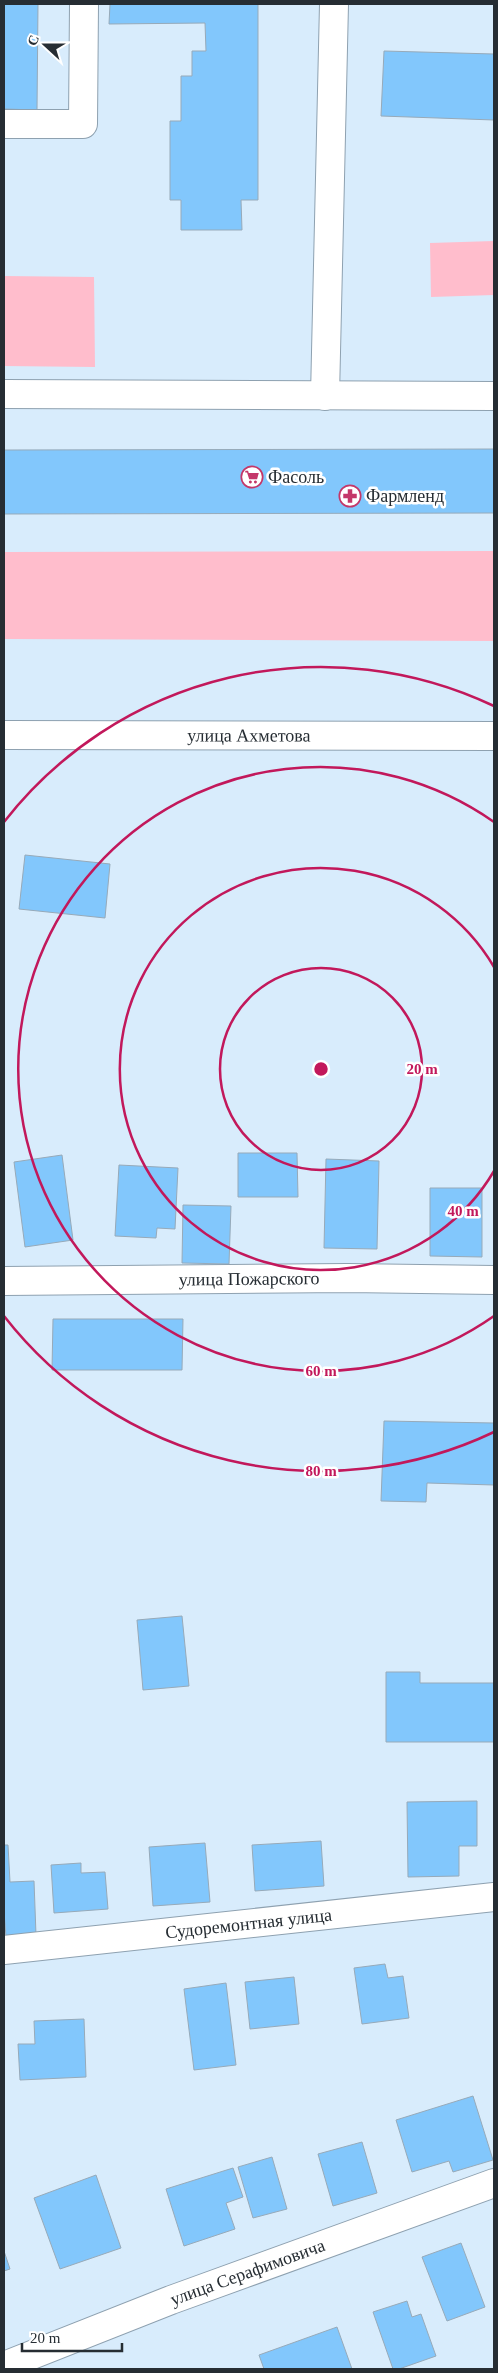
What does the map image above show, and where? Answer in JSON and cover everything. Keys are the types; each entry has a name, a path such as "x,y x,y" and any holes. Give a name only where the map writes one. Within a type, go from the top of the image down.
{"street":[{"path":"4,124 83,124 84,4"},
{"path":"325,396 334,4"},
{"path":"4,394 494,396"},
{"name":"улица Ахметова","path":"4,735 494,736"},
{"name":"улица Пожарского","path":"4,1280 328,1278 494,1280"},
{"name":"Судоремонтная улица","path":"4,1950 494,1897"},
{"name":"улица Серафимовича","path":"4,2366 171,2300 494,2183"}],"shaded area":[{"path":"494,241 494,295 431,297 430,243"},
{"path":"4,276 94,277 95,367 4,366"},
{"path":"494,551 494,641 4,639 4,552"}],"building":[{"path":"4,4 38,4 37,110 4,109"},
{"path":"110,4 258,4 258,200 241,200 242,230 181,230 181,200 170,200 170,121 181,121 181,76 192,76 192,51 206,51 205,23 109,24"},
{"path":"384,51 494,54 494,120 381,116"},
{"path":"494,449 494,513 4,514 4,450"},
{"path":"25,855 110,864 105,918 19,909"},
{"path":"238,1153 297,1153 298,1197 238,1197"},
{"path":"62,1155 73,1240 25,1247 14,1162"},
{"path":"326,1159 379,1161 377,1249 324,1248"},
{"path":"119,1165 178,1168 175,1229 157,1228 156,1238 115,1236"},
{"path":"430,1188 482,1188 482,1257 430,1256"},
{"path":"183,1205 231,1206 229,1264 182,1263"},
{"path":"53,1319 183,1319 182,1370 52,1370"},
{"path":"384,1421 494,1423 494,1485 427,1483 426,1502 381,1501"},
{"path":"182,1616 189,1686 143,1690 137,1620"},
{"path":"386,1672 420,1672 420,1683 494,1683 494,1742 386,1742"},
{"path":"477,1801 477,1846 459,1846 459,1876 408,1877 407,1802"},
{"path":"321,1841 324,1886 255,1891 252,1845"},
{"path":"205,1843 210,1902 153,1906 149,1847"},
{"path":"4,1845 8,1845 10,1882 34,1881 36,1935 6,1937"},
{"path":"81,1863 81,1873 105,1872 108,1909 54,1913 51,1865"},
{"path":"385,1964 388,1978 403,1976 409,2018 362,2024 354,1968"},
{"path":"294,1977 299,2024 250,2029 245,1982"},
{"path":"226,1983 236,2065 194,2070 184,1989"},
{"path":"84,2019 86,2077 20,2080 18,2044 35,2044 34,2021"},
{"path":"473,2096 493,2160 453,2172 449,2161 412,2172 396,2120"},
{"path":"362,2142 377,2193 333,2206 318,2154"},
{"path":"272,2157 287,2209 253,2218 238,2167"},
{"path":"233,2168 243,2197 226,2203 235,2229 184,2246 166,2189"},
{"path":"96,2175 121,2248 60,2269 34,2198"},
{"path":"461,2243 485,2307 447,2321 422,2257"},
{"path":"4,2251 10,2269 4,2271"},
{"path":"407,2301 412,2317 421,2314 436,2356 399,2369 393,2369 373,2312"},
{"path":"337,2327 352,2369 264,2369 259,2355"}],"place":[{"name":"Фасоль","path":"252,477"},
{"name":"Фармленд","path":"350,496"}]}
